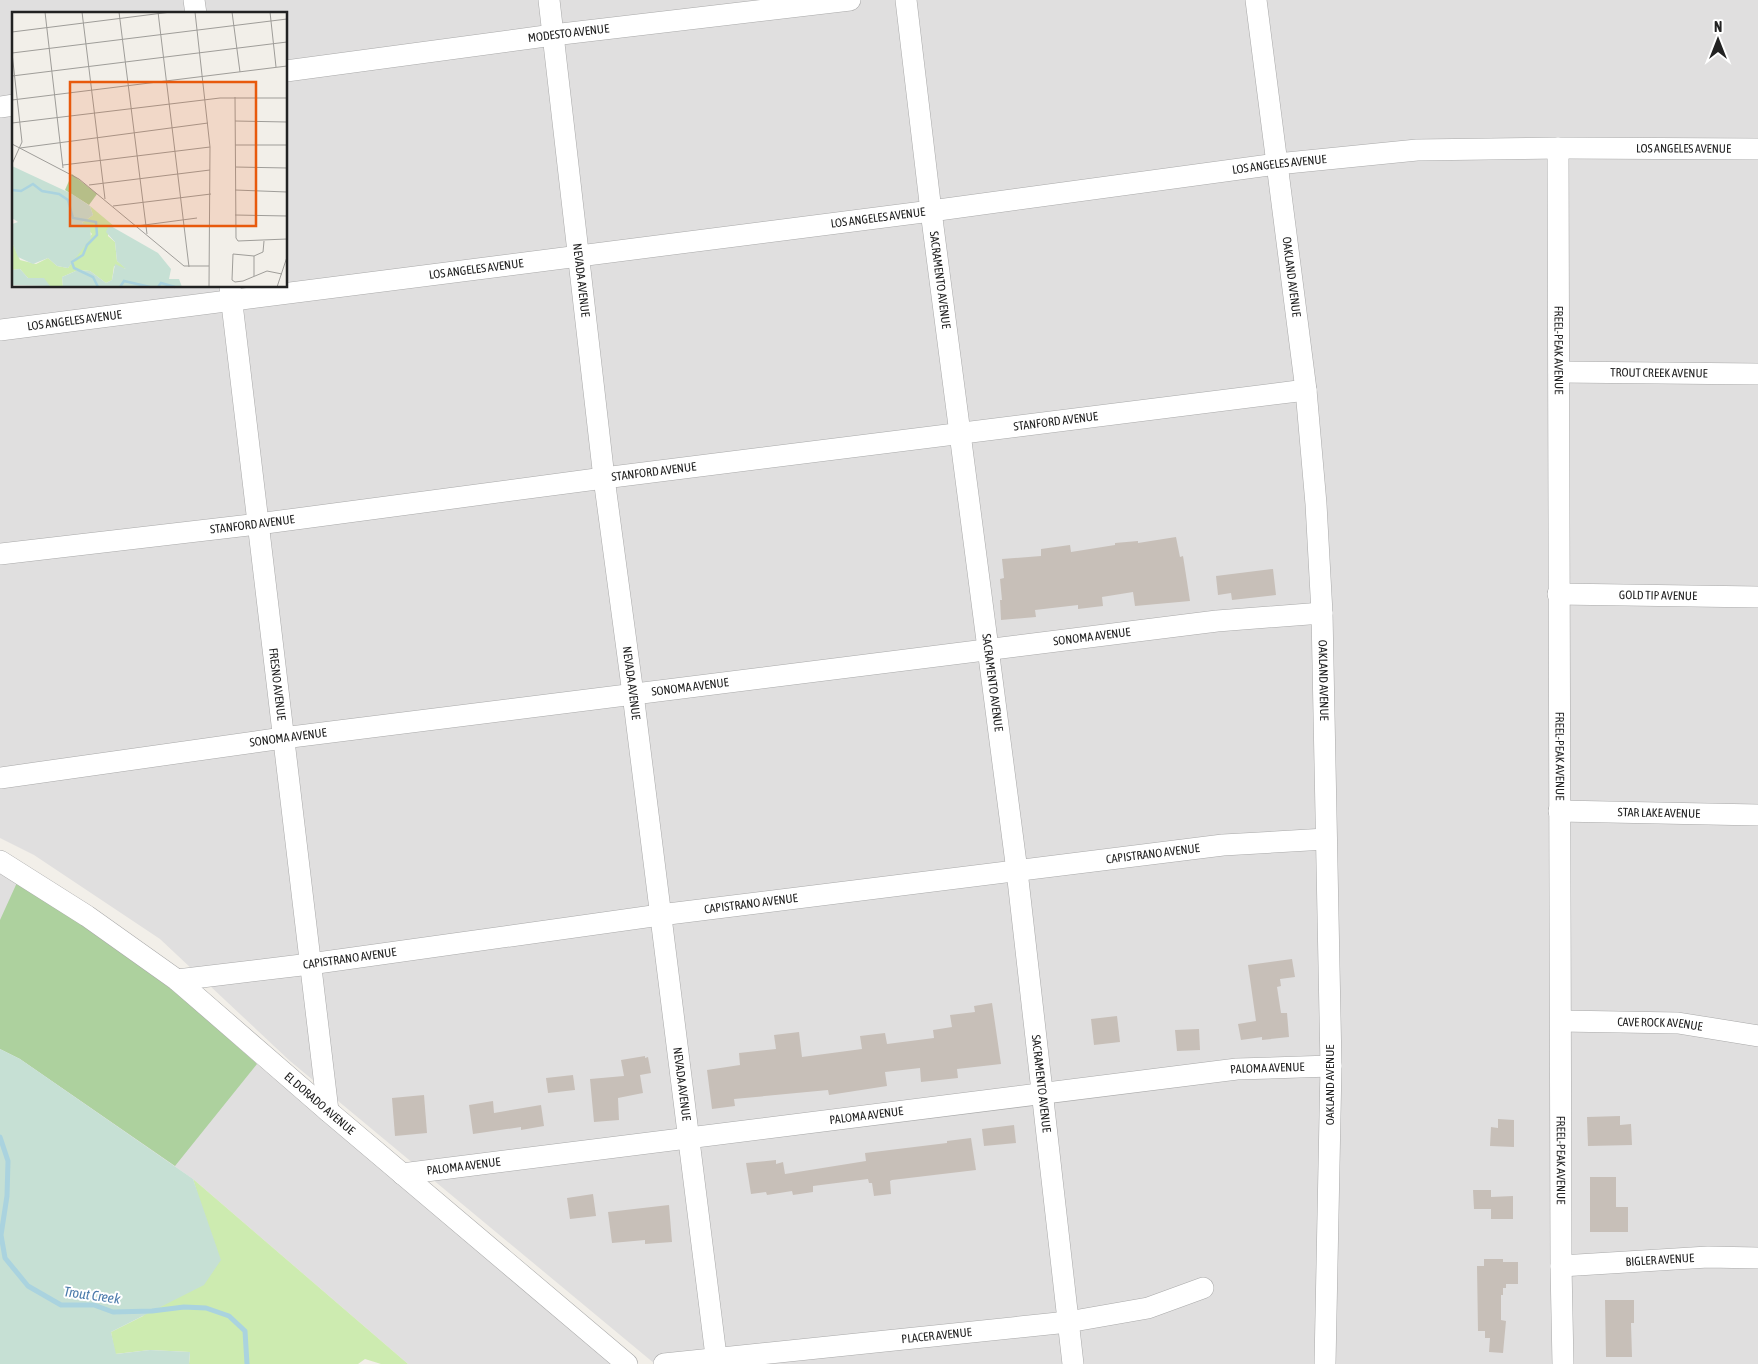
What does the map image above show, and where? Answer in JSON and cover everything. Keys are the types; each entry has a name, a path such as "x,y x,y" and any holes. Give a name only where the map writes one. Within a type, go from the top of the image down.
{"street":[{"name":"NEVADA AVENUE","path":"549,0 604,478 633,694 716,1361"},
{"name":"MODESTO AVENUE","path":"288,71 553,35 850,0"},
{"name":"SACRAMENTO AVENUE","path":"906,0 931,210 1017,871 1073,1364"},
{"name":"OAKLAND AVENUE","path":"1256,0 1306,390 1316,504 1322,613 1331,1066 1325,1364"},
{"name":"LOS ANGELES AVENUE","path":"288,287 578,255 1277,164 1417,150 1558,148 1758,149"},
{"name":"FREEL-PEAK AVENUE","path":"1558,148 1560,372 1558,594 1563,1364"},
{"name":"LOS ANGELES AVENUE","path":"0,330 231,293 277,288"},
{"name":"FRESNO AVENUE","path":"231,293 328,1111"},
{"name":"TROUT CREEK AVENUE","path":"1560,372 1758,374"},
{"name":"STANFORD AVENUE","path":"0,554 258,524 604,478 1306,390"},
{"name":"GOLD TIP AVENUE","path":"1558,594 1758,597"},
{"name":"SONOMA AVENUE","path":"0,778 284,738 1217,621 1322,613"},
{"name":"STAR LAKE AVENUE","path":"1560,811 1758,814"},
{"name":"CAPISTRANO AVENUE","path":"177,980 310,964 660,915 1223,845 1326,839"},
{"name":"EL DORADO AVENUE","path":"0,860 87,916 177,980 328,1111 627,1364"},
{"name":"CAVE ROCK AVENUE","path":"1561,1021 1678,1023 1758,1036"},
{"name":"PALOMA AVENUE","path":"402,1174 1237,1069 1331,1066"},
{"name":"BIGLER AVENUE","path":"1561,1266 1708,1257 1758,1258"},
{"name":"PLACER AVENUE","path":"664,1364 716,1361 1068,1322 1148,1308 1203,1288"}],"shaded area":[{"path":"0,0 1758,0 1758,1364 655,1364 290,1061 160,939 34,855 0,838"},
{"path":"0,865 188,1003 257,1064 615,1364 408,1364 193,1179 20,1059 0,1049"}],"green space":[{"path":"20,876 111,940 188,1003 257,1064 175,1166 20,1059 0,1049 0,920"},
{"path":"0,1049 20,1059 193,1179 221,1260 204,1285 111,1332 116,1354 150,1350 190,1352 189,1364 0,1364"},
{"path":"193,1179 408,1364 381,1364 365,1359 358,1364 189,1364 190,1352 150,1350 115,1354 111,1332 143,1316 203,1212"}],"building":[{"path":"1176,537 1180,557 1183,556 1190,601 1135,606 1133,592 1102,597 1103,606 1078,609 1078,605 1035,610 1036,617 1001,620 1000,579 1004,578 1002,559 1041,556 1041,549 1070,545 1071,552 1115,545 1115,543 1138,541 1138,543"},
{"path":"1273,569 1276,595 1232,600 1231,593 1218,595 1216,576"},
{"path":"1292,959 1295,977 1280,979 1281,986 1277,987 1281,1013 1287,1013 1289,1037 1262,1040 1262,1037 1241,1040 1238,1024 1256,1021 1248,965"},
{"path":"992,1003 1001,1064 957,1069 958,1078 921,1082 920,1068 885,1072 887,1086 829,1095 828,1090 734,1099 735,1106 712,1109 707,1070 740,1065 739,1053 776,1049 774,1035 799,1032 802,1057 862,1049 860,1036 885,1033 887,1044 934,1038 933,1030 952,1027 950,1015 975,1012 974,1006"},
{"path":"1117,1016 1120,1042 1094,1045 1091,1019"},
{"path":"1199,1029 1200,1050 1177,1051 1175,1030"},
{"path":"645,1056 645,1058 648,1057 651,1073 640,1075 643,1093 618,1098 619,1120 594,1122 590,1079 624,1076 621,1060"},
{"path":"573,1075 575,1090 548,1093 546,1078"},
{"path":"424,1095 427,1133 395,1136 392,1098"},
{"path":"493,1101 494,1113 541,1105 544,1126 521,1130 521,1127 473,1134 469,1105"},
{"path":"1620,1116 1620,1125 1631,1124 1632,1145 1588,1146 1587,1117"},
{"path":"1498,1119 1514,1120 1514,1147 1490,1146 1491,1127 1498,1128"},
{"path":"1014,1125 1016,1143 984,1146 982,1129"},
{"path":"971,1138 976,1170 892,1180 890,1181 891,1194 874,1196 872,1183 869,1183 868,1179 813,1186 813,1192 793,1195 792,1191 767,1195 766,1192 751,1194 746,1163 776,1160 776,1164 783,1162 785,1174 866,1161 865,1153 947,1143 947,1141"},
{"path":"1590,1177 1616,1177 1616,1207 1628,1207 1628,1232 1590,1232"},
{"path":"1473,1190 1491,1190 1491,1197 1513,1196 1513,1219 1491,1219 1491,1209 1474,1209"},
{"path":"593,1194 596,1216 570,1219 567,1198"},
{"path":"669,1205 672,1242 645,1244 645,1240 612,1243 608,1212"},
{"path":"1484,1259 1503,1259 1503,1262 1518,1262 1518,1284 1506,1284 1506,1288 1503,1288 1503,1295 1501,1295 1501,1320 1506,1321 1503,1353 1489,1352 1490,1338 1485,1338 1485,1331 1478,1331 1477,1266 1484,1266"},
{"path":"1605,1300 1634,1300 1634,1323 1631,1323 1632,1357 1606,1357"}],"waterway":[{"name":"Trout Creek","path":"0,1137 8,1161 7,1196 1,1235 5,1258 28,1286 61,1305 94,1305 113,1312 152,1311 184,1307 206,1308 229,1316 245,1331 247,1364"}]}
